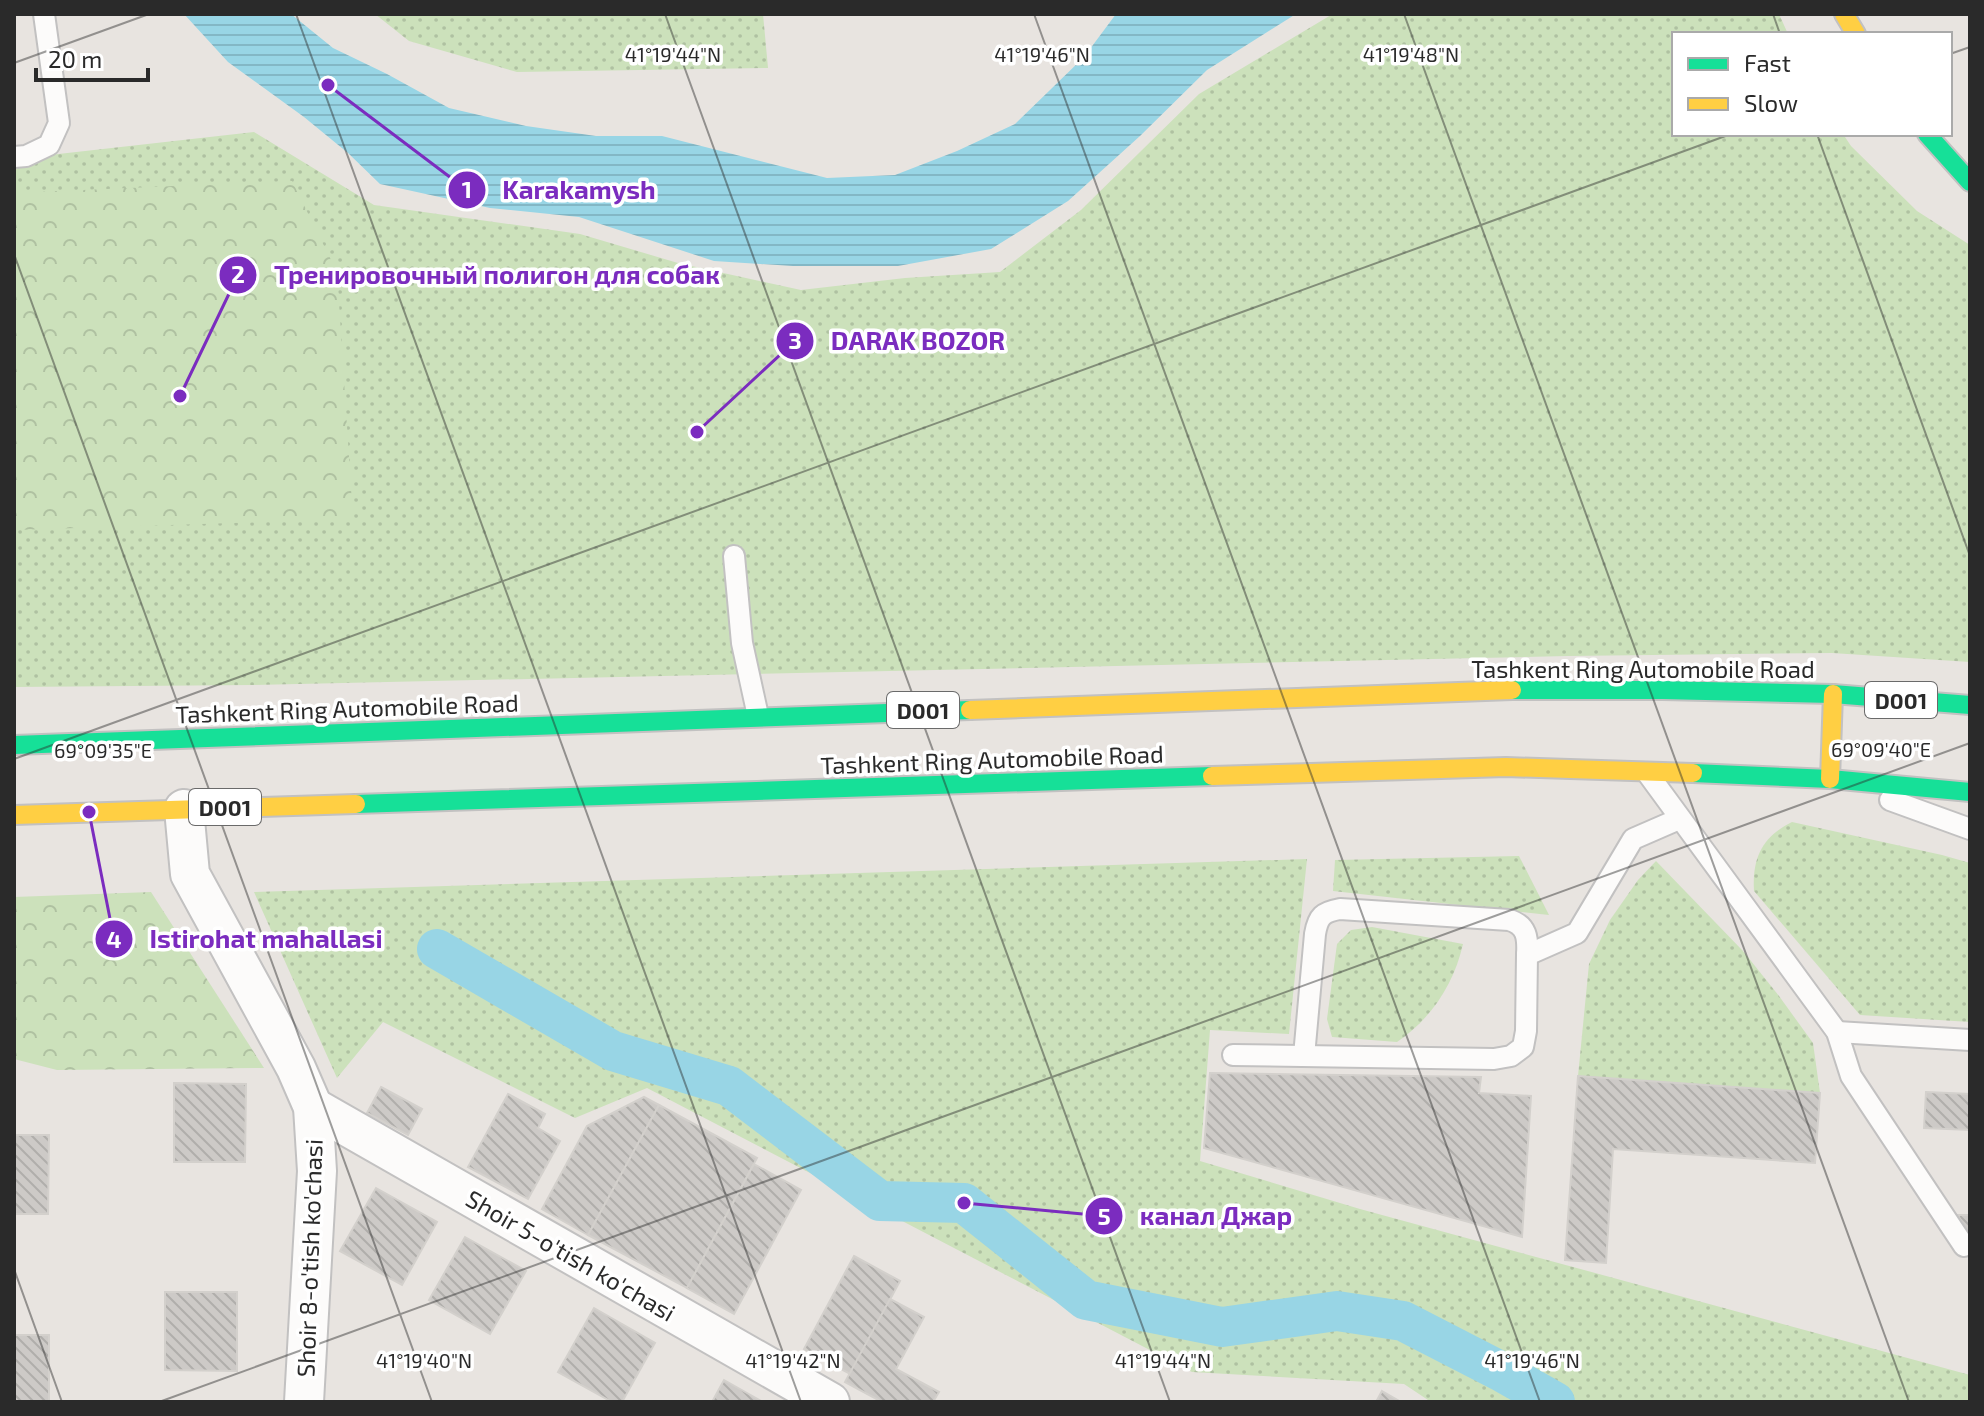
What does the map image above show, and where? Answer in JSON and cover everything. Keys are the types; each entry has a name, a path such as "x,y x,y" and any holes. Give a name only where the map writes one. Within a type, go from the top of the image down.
{"main road":[{"path":"1844,14 1855,32"},
{"path":"1929,136 1970,182"},
{"name":"Tashkent Ring Automobile Road","path":"14,745 1495,690 1833,694"},
{"path":"1830,779 1833,694"},
{"name":"D001","path":"1833,694 1970,705"},
{"name":"Tashkent Ring Automobile Road","path":"14,815 1506,767 1830,779 1970,792"}],"street":[{"name":"Shoir 8-o'tish ko'chasi","path":"184,809 190,874 296,1068 313,1107 317,1171 304,1402"},
{"name":"Shoir 5-o'tish ko'chasi","path":"313,1107 830,1402"}],"lane":[{"path":"14,157 26,156 49,145 59,123 44,14"},
{"path":"734,556 742,643 758,716"},
{"path":"1646,771 1837,1032 1851,1076 1964,1246"},
{"path":"1830,779 1970,829"},
{"path":"1527,955 1577,933 1633,839 1679,819"},
{"path":"1233,1055 1494,1059 1511,1056 1523,1047 1526,1031 1528,945 1525,929 1518,922 1509,920 1340,909 1328,911 1318,921 1315,934 1304,1056"},
{"path":"1837,1032 1970,1040"}],"green space":[{"path":"375,14 763,14 768,68 517,72 409,41"},
{"path":"1779,14 1787,32 1672,32 1672,136 1844,136 1917,211 1970,245 1970,662 1832,653 1568,656 254,685 14,687 14,159 254,132 374,205 580,234 678,263 801,290 905,278 1000,272 1081,210 1199,94 1331,15"},
{"path":"292,181 337,272 353,519 14,530 14,193"},
{"path":"1792,822 1970,863 1970,1022 1860,1015 1754,891 1755,868 1761,850 1773,834"},
{"path":"1519,856 1549,915 1333,891 1335,860"},
{"path":"1307,859 1289,1034 1210,1030 1200,1161 1360,1209 1970,1375 1970,1402 1431,1402 1404,1384 1192,1372 647,1088 575,1118 383,1022 337,1078 254,892"},
{"path":"1656,861 1743,951 1813,1043 1820,1093 1578,1076 1589,964 1610,920 1638,880"},
{"path":"151,892 264,1068 57,1070 14,1059 14,897"},
{"path":"1372,927 1463,944 1454,973 1439,999 1420,1023 1397,1042 1332,1037 1327,1019 1337,944 1351,930"}],"water":[{"path":"184,14 291,14 333,48 449,108 526,126 596,136 662,136 827,178 895,175 1015,124 1084,57 1116,14 1296,14 1207,70 1068,201 991,249 898,266 793,266 714,261 579,217 490,208 380,184 304,117 228,62"}],"building":[{"path":"1210,1073 1481,1077 1479,1093 1531,1096 1522,1237 1204,1148"},
{"path":"1578,1076 1820,1093 1815,1163 1613,1149 1606,1263 1565,1260"},
{"path":"174,1083 246,1084 245,1162 174,1162"},
{"path":"381,1087 422,1109 408,1135 367,1113"},
{"path":"1926,1092 1970,1094 1970,1130 1924,1128"},
{"path":"508,1094 545,1114 538,1128 560,1141 528,1199 468,1167"},
{"path":"644,1097 659,1105 588,1235 542,1209 587,1126"},
{"path":"659,1105 757,1158 687,1288 588,1235"},
{"path":"14,1135 49,1135 48,1214 14,1214"},
{"path":"754,1164 801,1190 734,1314 687,1288"},
{"path":"376,1188 437,1222 402,1285 340,1251"},
{"path":"1958,1215 1970,1215 1970,1240"},
{"path":"465,1237 526,1271 490,1334 429,1300"},
{"path":"854,1256 900,1281 850,1374 804,1349"},
{"path":"165,1292 237,1292 237,1371 165,1370"},
{"path":"890,1299 924,1317 896,1369 939,1392 933,1402 882,1402 845,1382"},
{"path":"594,1308 655,1343 622,1402 612,1402 558,1372"},
{"path":"14,1335 49,1335 49,1402 14,1402"},
{"path":"724,1380 763,1402 712,1402"},
{"path":"1382,1391 1401,1402 1376,1402"}],"waterway":[{"path":"437,949 613,1051 729,1086 880,1201 964,1203 1086,1300 1222,1327 1337,1311 1403,1321 1555,1402"}],"traffic: fast":[{"path":"1929,136 1970,182"},
{"path":"1512,690 1833,694 1970,705"},
{"path":"14,745 970,710"},
{"path":"1693,773 1830,779 1970,792"},
{"path":"356,804 1212,776"}],"traffic: slow":[{"path":"1844,14 1855,32"},
{"path":"970,710 1512,690"},
{"path":"1830,779 1833,694"},
{"path":"1212,776 1506,767 1693,773"},
{"path":"14,815 356,804"}],"place":[{"name":"Karakamysh","path":"328,85"},
{"name":"Тренировочный полигон для собак","path":"180,396"},
{"name":"DARAK BOZOR","path":"697,432"},
{"name":"Istirohat mahallasi","path":"89,812"},
{"name":"канал Джар","path":"964,1203"}]}
